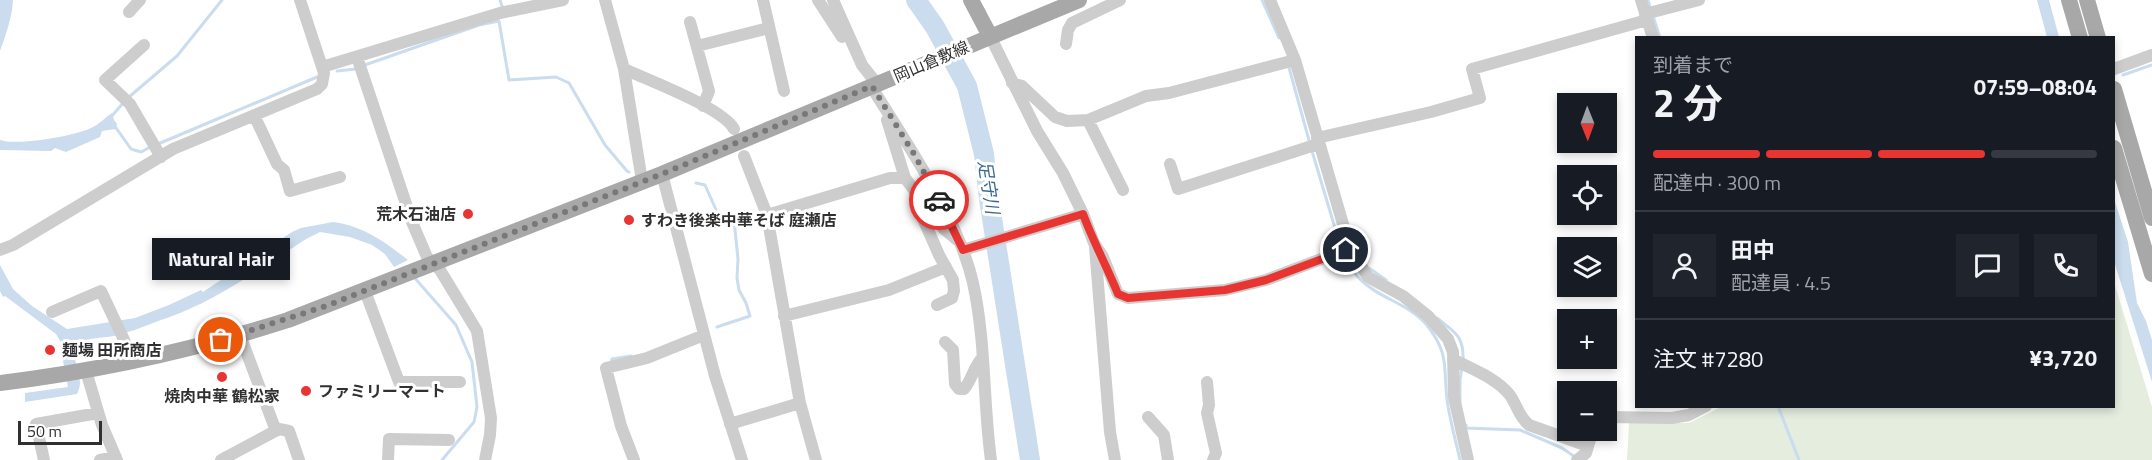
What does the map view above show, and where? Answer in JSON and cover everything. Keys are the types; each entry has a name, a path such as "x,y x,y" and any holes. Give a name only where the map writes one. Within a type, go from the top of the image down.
{"main road":[{"path":"970,0 986,38"},
{"name":"岡山倉敷線","path":"0,383 132,362 240,335 307,313 878,87 986,38 1079,0"},
{"path":"2069,0 2079,36"},
{"path":"2087,0 2097,36"},
{"path":"2115,92 2152,218"},
{"path":"2115,151 2152,274"}],"street":[{"path":"129,12 140,0"},
{"path":"0,250 14,245 156,149 173,149 317,89 322,84 324,73 300,0"},
{"path":"322,67 359,64 500,13 534,3 563,0"},
{"path":"605,0 624,69 642,181"},
{"path":"763,0 784,92"},
{"path":"818,0 878,87 963,247 978,306 991,460"},
{"path":"832,0 862,65"},
{"path":"1066,44 1068,30 1072,23 1120,0"},
{"path":"1270,0 1317,141 1345,250 1368,278 1403,296 1428,316 1443,332 1459,362 1500,385 1510,396 1522,419 1529,425 1588,446"},
{"path":"1641,0 1649,15 1653,36"},
{"path":"1170,165 1179,189 1317,141 1480,98 1472,69 1699,0"},
{"path":"690,22 709,91 703,106"},
{"path":"697,46 769,28"},
{"path":"986,38 1063,173 1118,294 1128,298 1225,290 1266,280 1345,250"},
{"path":"144,45 105,80 125,100 156,149"},
{"path":"2115,69 2152,55"},
{"path":"1012,82 1022,86 1055,117 1067,121 1088,120 1146,96 1169,93 1290,61"},
{"path":"359,64 412,222 427,257 427,266 440,270 477,331 491,418 485,460"},
{"path":"624,69 703,106 730,122 734,129"},
{"path":"878,87 905,178 944,229 963,247"},
{"path":"254,115 277,164 284,170 290,191 340,177"},
{"path":"1088,120 1123,190"},
{"path":"744,156 767,215 800,403 816,460"},
{"path":"662,174 704,335 742,460"},
{"path":"767,215 890,178 905,178"},
{"path":"915,191 921,214 953,279 952,298 937,305"},
{"path":"963,247 1081,215"},
{"path":"1094,243 1110,432 1115,460"},
{"path":"784,316 889,290 946,267"},
{"path":"52,312 100,291 121,333 132,362"},
{"path":"365,291 399,382 460,382"},
{"path":"240,335 276,431"},
{"path":"634,460 621,426 606,368 647,358 704,335"},
{"path":"945,342 953,350 955,384 959,389 967,386 974,367 982,358"},
{"path":"1459,362 1454,397 1468,460"},
{"path":"77,372 98,412 116,459 100,460"},
{"path":"1207,382 1209,405 1207,413 1216,453 1213,460"},
{"path":"730,424 800,403"},
{"path":"1617,417 1672,418 1689,415 1702,408"},
{"path":"44,460 36,424 98,412"},
{"path":"1148,417 1164,435 1168,460"},
{"path":"221,460 276,431 289,431 299,460"},
{"path":"1110,432 1122,460"},
{"path":"388,460 389,439 449,440"},
{"path":"1577,460 1586,453 1590,441"}],"green space":[{"path":"2115,285 2152,407 2152,460 1627,460 1629,423 1689,423 1719,408 2115,408"}],"water":[{"path":"0,0 13,0 10,20 0,51"},
{"path":"2037,0 2049,0 2059,36 2047,36"},
{"path":"112,113 117,124 116,129 102,131 100,137 66,152 55,148 51,151 0,150 0,140 33,141 74,134 96,126"},
{"path":"2115,202 2128,242 2137,303 2152,340 2152,382 2115,264"},
{"path":"333,222 364,231 408,260 394,267 385,254 372,245 350,237 320,232 222,293 186,311 114,336 89,339 74,344 74,357 80,382 77,394 25,402 25,393 68,387 63,352 56,334 5,296 3,297 0,291 0,265 13,289 32,306 67,329 135,318 201,290 203,292 292,232"}],"waterway":[{"path":"129,97 177,56 222,0"},
{"path":"500,0 502,6"},
{"name":"足守川","path":"916,0 935,27 967,86 984,154 1030,460"},
{"path":"1262,0 1279,38"},
{"path":"1648,0 1651,10"},
{"path":"1653,16 1659,36"},
{"path":"362,66 479,25 499,21 509,80 556,77 569,83 605,145 629,172"},
{"path":"1288,64 1310,144"},
{"path":"2123,75 2152,65"},
{"path":"337,71 356,69"},
{"path":"158,144 317,77"},
{"path":"111,117 124,102"},
{"path":"114,125 131,149 141,152 152,146"},
{"path":"1312,151 1341,248"},
{"path":"696,183 705,185 717,212 734,220 738,259 737,278 739,290 750,316 717,327"},
{"path":"1344,254 1356,275 1374,290 1419,317 1440,345 1448,406 1460,460"},
{"path":"1369,268 1386,280"},
{"path":"413,276 456,325 472,362 477,407 474,422 442,460"},
{"path":"1437,318 1460,339 1463,360"},
{"path":"611,363 612,359 631,356"},
{"path":"1460,401 1462,366"},
{"path":"1779,408 1799,460"},
{"path":"1466,425 1466,428 1520,430 1562,448 1575,457"}],"way so far":[{"path":"221,340 326,306 662,174 872,86 939,200"}],"place":[{"name":"荒木石油店","path":"468,214"},
{"name":"すわき後楽中華そば 庭瀬店","path":"629,220"},
{"name":"Natural Hair","path":"221,340"},
{"name":"麺場 田所商店","path":"50,350"},
{"name":"焼肉中華 鶴松家","path":"222,377"},
{"name":"ファミリーマート","path":"306,391"}],"route":[{"path":"939,200 963,250 1083,214 1118,294 1128,298 1225,290 1266,280 1346,250"}]}
